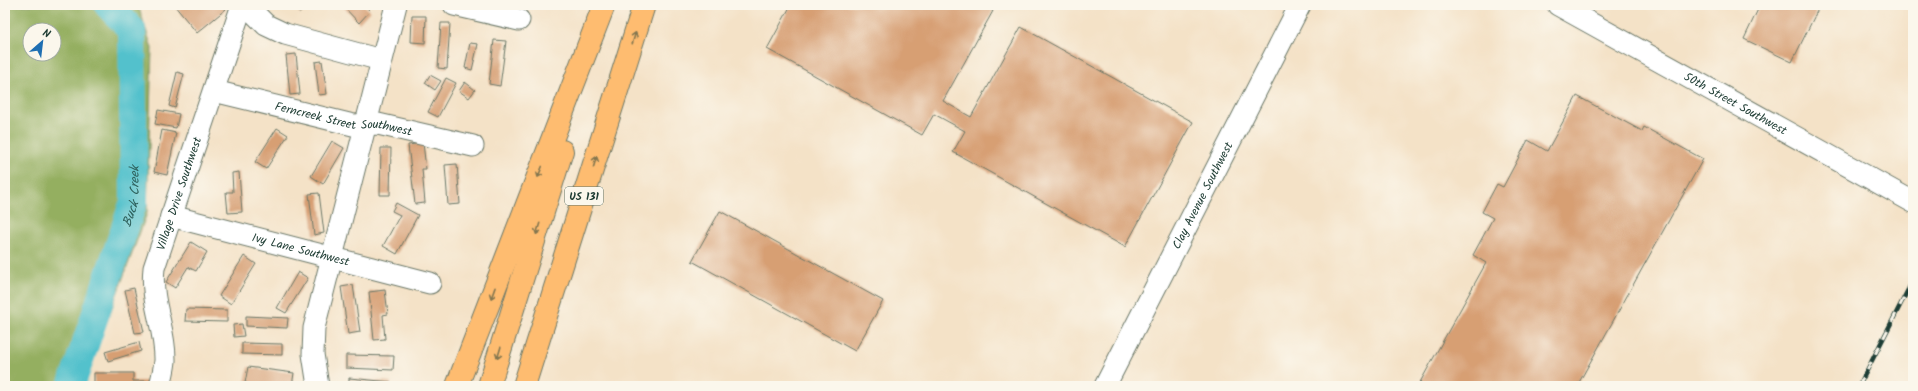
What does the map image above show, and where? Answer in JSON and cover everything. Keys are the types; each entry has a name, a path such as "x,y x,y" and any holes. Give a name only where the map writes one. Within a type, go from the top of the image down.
{"highway":[{"path":"457,386 604,5"},
{"name":"US 131","path":"488,386 608,5"},
{"name":"US 131","path":"524,386 644,5"},
{"path":"538,386 587,187"}],"street":[{"name":"Village Drive Southwest","path":"160,386 165,361 154,298 153,275 171,216 242,5"},
{"path":"246,5 266,25 284,34 381,60"},
{"path":"318,386 313,354 314,328 396,5"},
{"path":"454,5 519,20"},
{"name":"Clay Avenue Southwest","path":"1105,386 1300,5"},
{"name":"50th Street Southwest","path":"1558,5 1913,202"},
{"name":"Ferncreek Street Southwest","path":"214,91 352,126 378,124 473,146"},
{"name":"Ivy Lane Southwest","path":"171,216 430,283"}],"green space":[{"path":"5,5 135,5 140,11 152,48 147,213 83,386 5,386"}],"building":[{"path":"174,5 223,5 226,9 197,33"},
{"path":"289,5 306,5 300,13"},
{"path":"342,5 364,5 370,11 359,23"},
{"path":"791,5 982,5 993,11 943,101 971,117 1021,27 1193,122 1125,247 953,152 965,131 934,114 922,135 767,49"},
{"path":"1760,5 1820,5 1792,62 1744,39"},
{"path":"412,16 426,16 425,43 411,42"},
{"path":"441,23 450,23 447,69 438,68"},
{"path":"494,40 506,41 500,86 489,84"},
{"path":"470,43 478,44 472,70 465,68"},
{"path":"296,54 300,94 290,95 286,55"},
{"path":"322,61 327,94 319,95 315,62"},
{"path":"177,72 184,74 175,108 169,106"},
{"path":"430,75 441,81 435,90 425,83"},
{"path":"446,78 456,83 438,117 428,112"},
{"path":"465,82 475,90 469,98 459,91"},
{"path":"1577,96 1642,131 1644,127 1703,159 1577,386 1418,386 1486,263 1473,255 1493,218 1482,212 1497,184 1503,187 1528,140 1547,151"},
{"path":"158,110 179,114 176,128 155,124"},
{"path":"277,128 288,135 266,169 255,162"},
{"path":"162,130 176,133 167,175 154,172"},
{"path":"332,141 344,148 323,184 311,176"},
{"path":"423,143 426,169 422,169 425,203 415,204 408,145"},
{"path":"381,148 391,148 390,195 380,195"},
{"path":"457,164 460,204 448,205 445,165"},
{"path":"239,172 242,212 228,213 226,192 233,192 232,173"},
{"path":"319,193 324,233 314,235 309,194"},
{"path":"396,203 418,215 397,254 383,246 400,215 392,211"},
{"path":"720,211 883,301 855,351 692,261"},
{"path":"191,242 207,252 196,271 188,267 175,288 166,282"},
{"path":"244,256 256,264 231,304 219,296"},
{"path":"298,272 308,278 286,313 277,308"},
{"path":"353,285 360,332 348,334 341,287"},
{"path":"134,288 144,332 135,333 125,290"},
{"path":"385,290 388,314 383,315 385,339 374,340 369,292"},
{"path":"186,309 227,310 227,322 185,321"},
{"path":"246,316 288,318 287,328 246,326"},
{"path":"242,324 244,336 234,337 233,325"},
{"path":"139,342 141,351 108,361 105,352"},
{"path":"242,343 282,344 282,355 242,354"},
{"path":"346,355 394,356 393,370 346,368"},
{"path":"248,367 294,373 292,386 265,386 245,383"},
{"path":"94,373 133,373 133,381 147,381 147,386 94,386"},
{"path":"349,378 391,382 391,386 349,386"}],"waterway":[{"name":"Buck Creek","path":"71,386 134,201 132,30 108,5"}],"railway":[{"path":"1859,386 1913,280"}]}
